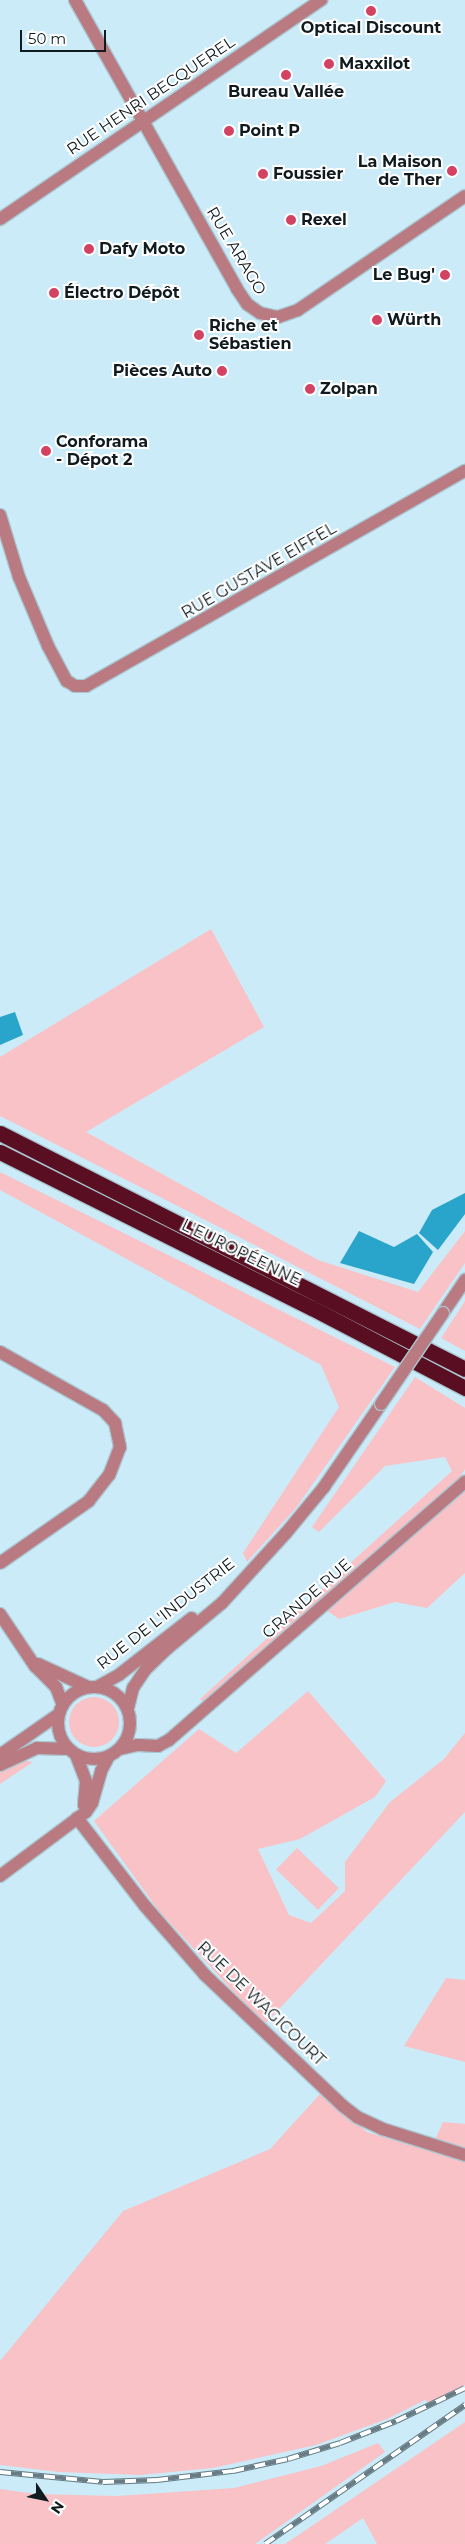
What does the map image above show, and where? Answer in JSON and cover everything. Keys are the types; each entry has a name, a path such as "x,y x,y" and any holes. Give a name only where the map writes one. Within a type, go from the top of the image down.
{"highway":[{"name":"L'EUROPÉENNE","path":"0,1133 465,1369"},
{"name":"L'EUROPÉENNE","path":"0,1152 312,1308 465,1388"}],"street":[{"name":"RUE ARAGO","path":"76,0 243,300 256,310 272,317 285,316 298,310 465,196"},
{"name":"RUE HENRI BECQUEREL","path":"0,219 321,0"},
{"name":"RUE GUSTAVE EIFFEL","path":"0,515 19,577 35,619 67,681 80,687 100,680 465,471"},
{"name":"RUE DE L'INDUSTRIE","path":"128,1708 133,1688 149,1666 222,1603 320,1492 465,1280"},
{"path":"0,1352 103,1410 115,1423 120,1447 109,1475 89,1501 0,1563"},
{"name":"GRANDE RUE","path":"0,1765 37,1748 72,1752 93,1760 138,1746 158,1746 169,1740 465,1482"},
{"name":"RUE DE L'INDUSTRIE","path":"93,1687 120,1674 196,1616 254,1566"},
{"path":"0,1614 30,1657 56,1687 61,1709 59,1733 72,1752 84,1776 87,1790 83,1807 77,1818"},
{"path":"0,1876 90,1806 101,1771 125,1742 131,1726 128,1708 114,1692 93,1687 50,1670 30,1657"},
{"path":"0,1756 61,1709 76,1692 93,1687"},
{"path":"131,1726 149,1741 159,1743 169,1740"},
{"name":"RUE DE WAGICOURT","path":"77,1818 148,1910 205,1975 343,2106 357,2117 383,2129 465,2155"}],"shaded area":[{"path":"211,929 264,1027 86,1132 318,1260 418,1292 465,1231 465,1263 420,1329 0,1116 0,1057"},
{"path":"0,1172 395,1367 296,1508 247,1562 243,1553 339,1407 321,1365 0,1190"},
{"path":"465,1301 465,1351 441,1338"},
{"path":"415,1377 465,1408 465,1469 455,1485 204,1703 200,1699 452,1471 445,1457 385,1466 319,1532 312,1527"},
{"path":"465,1491 465,1573 427,1608 395,1602 339,1619 326,1610"},
{"path":"308,1691 386,1781 375,1797 300,1839 258,1849 289,1915 311,1923 345,1891 345,1862 390,1802 444,1759 465,1733 465,1812 264,2025 159,1911 94,1821 199,1729 236,1753"},
{"path":"94,1697 104,1699 112,1704 117,1712 119,1722 117,1732 112,1740 104,1745 94,1747 84,1745 76,1740 71,1732 69,1722 71,1712 76,1704 84,1699"},
{"path":"21,1760 33,1762 0,1784 0,1772"},
{"path":"297,1848 339,1888 318,1910 276,1870"},
{"path":"446,1978 465,1980 465,2062 404,2046"},
{"path":"321,2093 367,2132 430,2151 443,2122 465,2124 465,2385 429,2403 425,2400 387,2419 316,2445 213,2468 140,2475 59,2472 0,2465 0,2361 123,2211 270,2149"},
{"path":"465,2422 465,2544 377,2544 363,2518 325,2544 285,2544"},
{"path":"378,2443 385,2452 255,2544 0,2544 0,2489 36,2494 117,2496 234,2488 321,2466"}],"water":[{"path":"15,1012 23,1035 0,1045 0,1017"},
{"path":"465,1193 465,1214 438,1250 419,1233 432,1210"},
{"path":"359,1231 394,1247 417,1234 433,1252 414,1284 340,1263"}],"railway":[{"path":"0,2472 103,2482 157,2480 233,2471 288,2459 340,2443 396,2421 465,2388"},
{"path":"265,2544 465,2405"}],"place":[{"name":"Optical Discount","path":"371,11"},
{"name":"Maxxilot","path":"329,64"},
{"name":"Bureau Vallée","path":"286,75"},
{"name":"Point P","path":"229,131"},
{"name":"La Maison de Ther","path":"452,171"},
{"name":"Foussier","path":"263,174"},
{"name":"Rexel","path":"291,220"},
{"name":"Dafy Moto","path":"89,249"},
{"name":"Le Bug'","path":"445,275"},
{"name":"Électro Dépôt","path":"54,293"},
{"name":"Würth","path":"377,320"},
{"name":"Riche et Sébastien","path":"199,335"},
{"name":"Pièces Auto","path":"222,371"},
{"name":"Zolpan","path":"310,389"},
{"name":"Conforama - Dépot 2","path":"46,451"}]}
